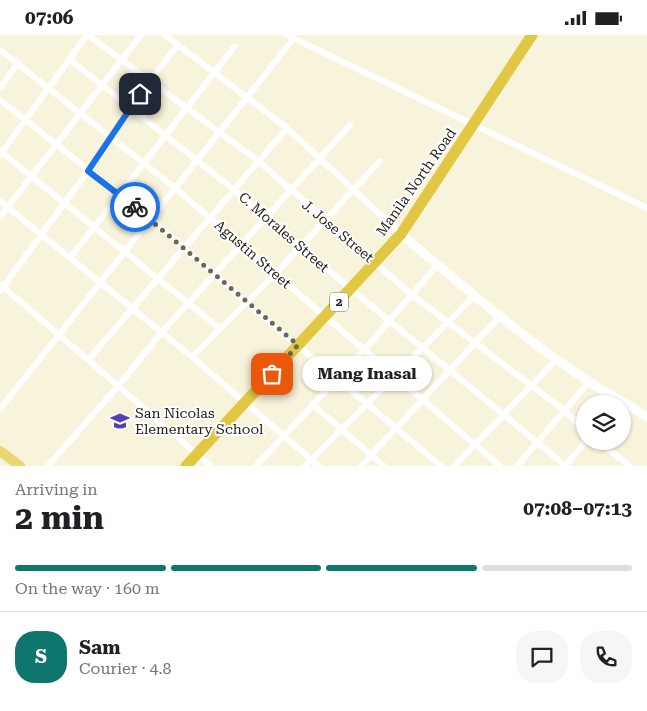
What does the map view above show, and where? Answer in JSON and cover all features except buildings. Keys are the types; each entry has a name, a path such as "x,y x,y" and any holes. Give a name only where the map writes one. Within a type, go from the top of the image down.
{"highway":[{"name":"Manila North Road","path":"186,466 401,234 532,35"}],"main road":[{"path":"401,234 474,296 588,382 609,395"},
{"path":"631,408 647,417"},
{"path":"0,451 20,466"}],"street":[{"name":"J. Jose Street","path":"88,35 123,59 257,161 412,295 565,411 576,421"},
{"path":"88,35 1,153 66,202 219,328"},
{"path":"0,217 141,35"},
{"path":"165,35 286,128 355,189 401,234"},
{"path":"0,409 198,161 248,97 291,37 647,208"},
{"path":"178,45 130,107 111,138 66,202 1,287 89,359 211,466"},
{"path":"70,258 235,46"},
{"name":"Agustin Street","path":"0,50 50,87 210,217 500,466"},
{"name":"C. Morales Street","path":"69,59 233,189 300,247 424,348 448,371 566,466"},
{"path":"0,88 18,63"},
{"path":"0,100 151,219 246,303 337,377 441,466"},
{"path":"48,466 119,385 161,333 216,276 266,217 321,159 350,125"},
{"path":"89,359 286,128"},
{"path":"192,357 276,273 380,161"},
{"path":"0,201 192,357 282,436 320,466"},
{"path":"256,466 365,349 438,264"},
{"path":"305,466 474,296"},
{"path":"361,466 500,316"},
{"path":"454,466 557,359"},
{"path":"517,466 588,382"},
{"path":"312,404 384,466"},
{"path":"566,466 579,450"},
{"path":"609,450 630,466"},
{"path":"617,466 622,460"}],"way so far":[{"path":"135,207 246,303 298,345 272,374"}],"place":[{"name":"Mang Inasal","path":"272,374"},
{"name":"San Nicolas Elementary School","path":"120,421"}],"route":[{"path":"135,207 88,171 140,94"}]}
